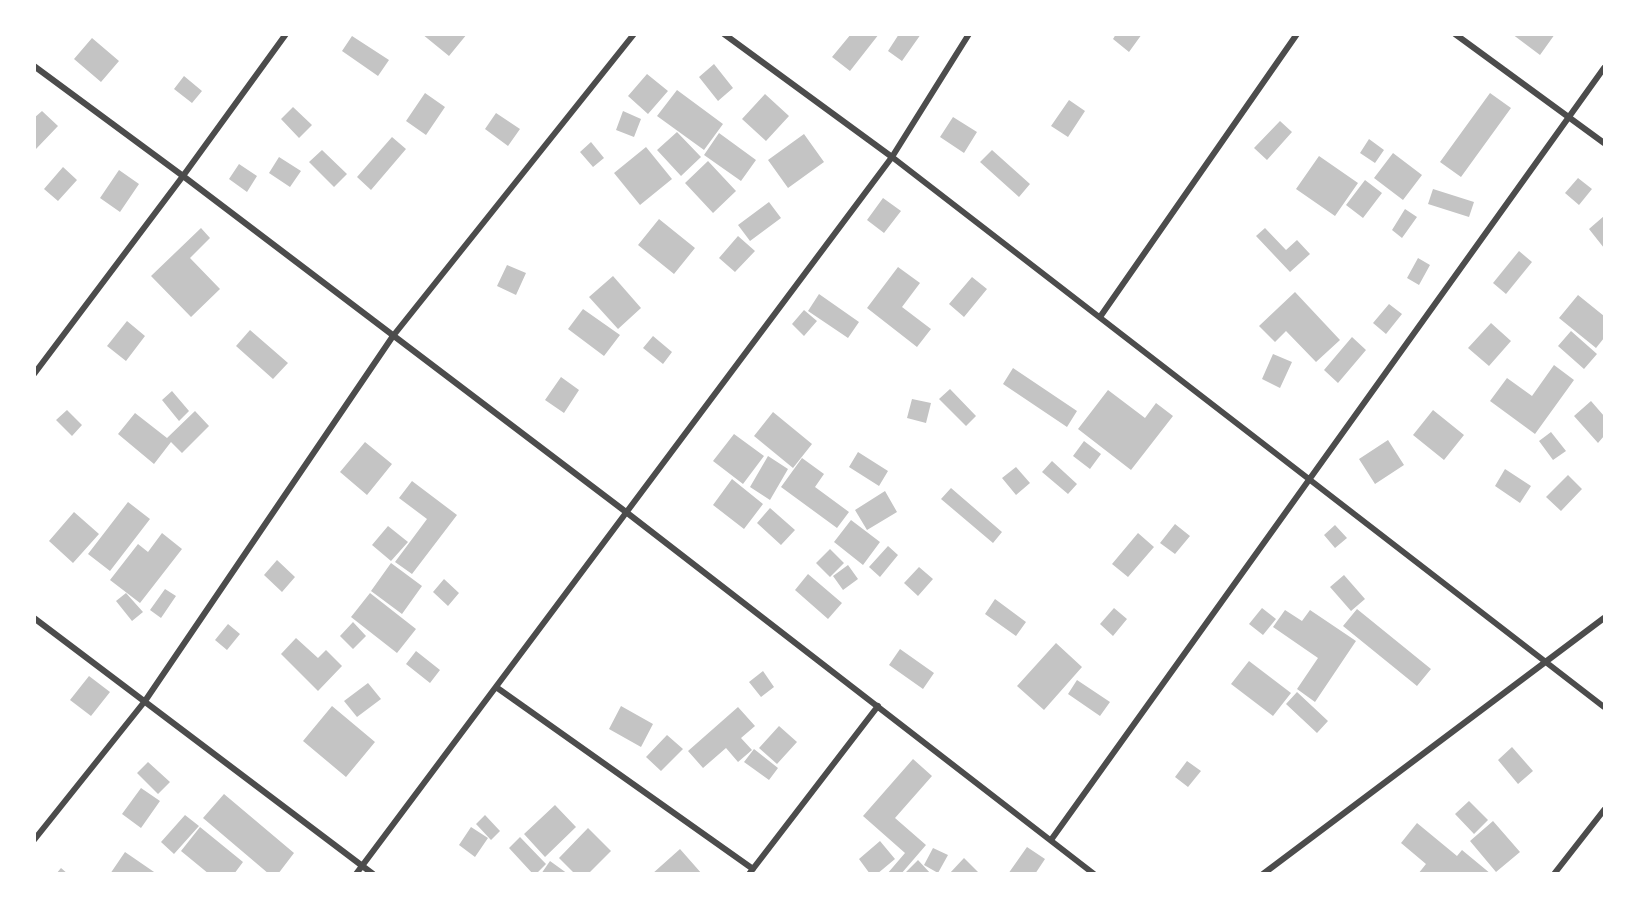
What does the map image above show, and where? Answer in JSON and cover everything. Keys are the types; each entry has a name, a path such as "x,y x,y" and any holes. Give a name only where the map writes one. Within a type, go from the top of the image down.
{"street":[{"path":"34,374 183,176 286,34"},
{"path":"34,840 145,701 393,336 634,34"},
{"path":"724,34 892,157 1605,707"},
{"path":"356,873 892,157 969,34"},
{"path":"1100,317 1298,34"},
{"path":"1455,34 1605,143"},
{"path":"34,66 626,512 1094,873"},
{"path":"1051,840 1605,68"},
{"path":"34,618 373,873"},
{"path":"1263,873 1605,618"},
{"path":"496,687 751,871 878,706"},
{"path":"1554,873 1605,810"}],"building":[{"path":"422,34 467,34 449,56"},
{"path":"851,34 879,34 850,71 832,57"},
{"path":"899,34 921,34 902,61 888,51"},
{"path":"1116,34 1142,34 1129,52 1113,39"},
{"path":"1512,34 1555,34 1540,55"},
{"path":"352,36 389,60 378,76 342,51"},
{"path":"92,38 119,61 101,82 74,59"},
{"path":"714,64 733,88 718,101 699,77"},
{"path":"647,74 668,91 648,114 628,96"},
{"path":"184,76 202,91 192,103 174,89"},
{"path":"677,90 723,124 704,150 657,116"},
{"path":"425,93 445,107 426,135 406,121"},
{"path":"1490,93 1511,108 1461,177 1440,162"},
{"path":"765,94 789,116 766,141 742,119"},
{"path":"1069,100 1085,111 1068,137 1051,126"},
{"path":"293,107 312,125 299,138 281,119"},
{"path":"42,111 58,126 36,149 34,118"},
{"path":"623,111 641,119 634,137 616,130"},
{"path":"496,113 520,129 508,146 485,129"},
{"path":"953,117 977,132 964,153 940,137"},
{"path":"1280,121 1292,132 1267,160 1254,148"},
{"path":"677,132 701,157 681,176 657,150"},
{"path":"719,133 756,160 741,181 704,155"},
{"path":"804,134 824,162 788,188 768,160"},
{"path":"392,137 406,149 371,190 357,177"},
{"path":"1369,139 1384,150 1375,163 1360,153"},
{"path":"591,142 604,158 593,167 580,152"},
{"path":"646,147 672,179 640,205 614,173"},
{"path":"322,150 347,174 334,187 309,162"},
{"path":"992,150 1030,184 1019,197 980,162"},
{"path":"1393,153 1422,175 1403,200 1374,178"},
{"path":"1319,156 1358,183 1335,216 1296,189"},
{"path":"279,157 301,171 290,187 269,173"},
{"path":"708,161 736,191 713,213 685,183"},
{"path":"239,164 257,176 247,192 229,179"},
{"path":"63,167 77,180 58,201 44,189"},
{"path":"119,170 139,184 120,212 100,198"},
{"path":"1578,178 1592,189 1579,205 1565,193"},
{"path":"1365,180 1382,193 1363,218 1346,205"},
{"path":"1433,189 1474,202 1469,217 1428,204"},
{"path":"883,198 901,211 884,233 867,220"},
{"path":"769,202 781,218 750,241 738,225"},
{"path":"1405,209 1417,217 1402,238 1392,230"},
{"path":"1604,216 1604,248 1589,229"},
{"path":"659,219 695,248 674,274 638,245"},
{"path":"201,228 210,238 190,258 220,289 191,317 151,276"},
{"path":"1265,228 1286,250 1297,240 1310,254 1290,272 1256,236"},
{"path":"738,236 755,251 735,272 719,258"},
{"path":"1519,251 1532,262 1506,294 1493,283"},
{"path":"1418,258 1430,265 1419,285 1407,278"},
{"path":"507,265 526,273 516,295 497,286"},
{"path":"898,267 920,283 902,307 931,329 917,347 867,308"},
{"path":"613,276 641,308 618,329 589,297"},
{"path":"972,277 987,289 964,317 949,304"},
{"path":"1295,292 1340,340 1316,362 1286,331 1275,342 1259,326"},
{"path":"819,294 859,322 848,338 808,311"},
{"path":"1578,295 1604,316 1604,338 1596,348 1559,318"},
{"path":"1389,304 1402,314 1386,334 1373,323"},
{"path":"583,309 620,335 604,356 568,329"},
{"path":"804,310 817,321 804,336 792,324"},
{"path":"127,321 145,336 126,361 107,346"},
{"path":"1491,323 1511,341 1489,366 1468,348"},
{"path":"250,330 288,363 273,379 236,346"},
{"path":"1571,331 1597,354 1584,369 1558,346"},
{"path":"653,336 672,352 663,364 643,348"},
{"path":"1352,337 1366,350 1338,383 1324,370"},
{"path":"1273,354 1292,362 1280,388 1262,379"},
{"path":"1554,365 1574,380 1535,434 1490,401 1507,378 1532,396"},
{"path":"1013,368 1077,411 1067,427 1003,384"},
{"path":"561,377 579,390 564,413 545,400"},
{"path":"950,389 976,416 966,426 939,399"},
{"path":"1108,390 1145,418 1156,403 1173,416 1131,470 1078,429"},
{"path":"172,391 189,411 179,421 162,400"},
{"path":"912,399 931,403 926,423 907,418"},
{"path":"1591,401 1604,416 1604,436 1598,443 1574,416"},
{"path":"67,410 82,425 72,436 56,420"},
{"path":"1433,410 1464,435 1444,460 1413,435"},
{"path":"195,411 209,426 182,453 171,442 154,464 118,434 135,413 167,438"},
{"path":"773,412 812,444 793,468 754,436"},
{"path":"1551,432 1566,451 1553,460 1539,441"},
{"path":"734,434 764,456 743,484 713,461"},
{"path":"1388,440 1404,465 1375,484 1359,459"},
{"path":"1084,441 1101,454 1090,469 1073,456"},
{"path":"365,442 392,464 367,495 340,472"},
{"path":"858,452 888,471 879,486 849,467"},
{"path":"768,456 788,469 770,500 750,487"},
{"path":"802,458 824,474 815,487 849,512 837,528 781,487"},
{"path":"1052,461 1077,484 1068,494 1042,472"},
{"path":"1016,467 1030,483 1016,495 1002,478"},
{"path":"1505,469 1531,486 1520,503 1495,486"},
{"path":"1568,475 1582,489 1561,511 1546,497"},
{"path":"732,479 763,504 744,529 713,505"},
{"path":"412,481 457,515 412,574 395,562 427,519 399,498"},
{"path":"951,488 1002,532 993,543 941,499"},
{"path":"885,491 897,512 867,530 855,510"},
{"path":"128,502 150,519 110,571 88,554"},
{"path":"770,508 795,530 781,545 757,523"},
{"path":"74,512 99,534 73,563 49,541"},
{"path":"851,520 880,542 863,565 834,542"},
{"path":"1175,524 1190,536 1175,554 1160,543"},
{"path":"1335,525 1347,538 1335,548 1324,535"},
{"path":"388,526 408,542 391,561 372,545"},
{"path":"162,533 182,549 140,603 110,580 138,544 148,552"},
{"path":"1138,533 1154,547 1128,577 1112,564"},
{"path":"888,546 898,555 880,577 869,567"},
{"path":"830,549 844,563 830,577 816,563"},
{"path":"277,560 295,577 282,592 264,575"},
{"path":"391,563 422,586 402,614 371,591"},
{"path":"848,565 858,579 843,590 833,576"},
{"path":"919,567 933,579 918,596 904,583"},
{"path":"808,574 842,603 828,619 795,590"},
{"path":"1344,575 1365,599 1351,611 1330,587"},
{"path":"444,579 459,593 448,606 433,592"},
{"path":"165,589 176,596 161,618 150,610"},
{"path":"126,593 143,612 132,621 116,601"},
{"path":"370,593 416,629 397,653 351,617"},
{"path":"995,599 1026,622 1016,636 985,614"},
{"path":"1114,608 1127,619 1113,636 1100,624"},
{"path":"1262,608 1276,619 1263,635 1249,624"},
{"path":"1357,609 1431,669 1417,686 1343,626"},
{"path":"1285,610 1302,621 1310,610 1356,641 1315,702 1297,689 1318,658 1273,627"},
{"path":"353,622 366,636 353,649 340,636"},
{"path":"228,624 240,634 227,650 215,640"},
{"path":"296,638 318,658 326,650 342,666 318,691 281,654"},
{"path":"1056,643 1082,667 1044,710 1017,686"},
{"path":"900,649 934,673 923,689 889,665"},
{"path":"416,651 440,670 430,683 406,664"},
{"path":"1249,661 1291,693 1273,716 1231,684"},
{"path":"763,671 774,687 761,697 749,682"},
{"path":"89,676 110,692 91,716 70,700"},
{"path":"1077,680 1110,702 1100,716 1068,694"},
{"path":"368,683 381,699 357,717 344,701"},
{"path":"1297,692 1328,721 1317,733 1286,704"},
{"path":"332,706 375,742 346,777 303,741"},
{"path":"621,706 653,724 641,747 609,729"},
{"path":"738,707 755,726 741,738 752,750 738,762 726,748 703,768 688,751"},
{"path":"779,726 797,742 777,764 759,748"},
{"path":"667,735 683,749 661,771 646,757"},
{"path":"1512,747 1533,771 1518,784 1498,760"},
{"path":"754,749 778,768 769,780 744,762"},
{"path":"913,759 932,776 895,818 926,845 901,874 887,874 905,853 863,816"},
{"path":"1187,761 1201,771 1188,787 1175,777"},
{"path":"148,762 170,782 158,794 137,773"},
{"path":"141,788 160,801 141,828 122,814"},
{"path":"224,794 294,853 278,874 269,874 203,818"},
{"path":"1469,801 1488,820 1474,834 1455,814"},
{"path":"555,805 576,827 545,857 524,834"},
{"path":"185,815 199,826 174,854 161,842"},
{"path":"485,815 500,831 491,840 476,824"},
{"path":"1493,821 1520,852 1496,872 1470,841"},
{"path":"1417,823 1457,856 1462,850 1491,874 1418,874 1426,864 1401,843"},
{"path":"200,827 243,862 234,874 209,874 181,851"},
{"path":"471,827 488,838 475,857 459,845"},
{"path":"588,828 611,851 588,874 575,874 559,858"},
{"path":"520,837 546,864 536,874 533,874 509,848"},
{"path":"880,841 895,859 877,874 870,874 859,859"},
{"path":"1027,847 1045,859 1035,874 1008,874"},
{"path":"933,848 948,855 938,873 924,865"},
{"path":"680,849 702,874 652,874"},
{"path":"125,852 157,874 110,874"},
{"path":"964,858 980,874 949,874"},
{"path":"918,860 931,874 904,874"},
{"path":"550,861 568,874 541,874"},
{"path":"61,868 68,874 56,874"}]}
